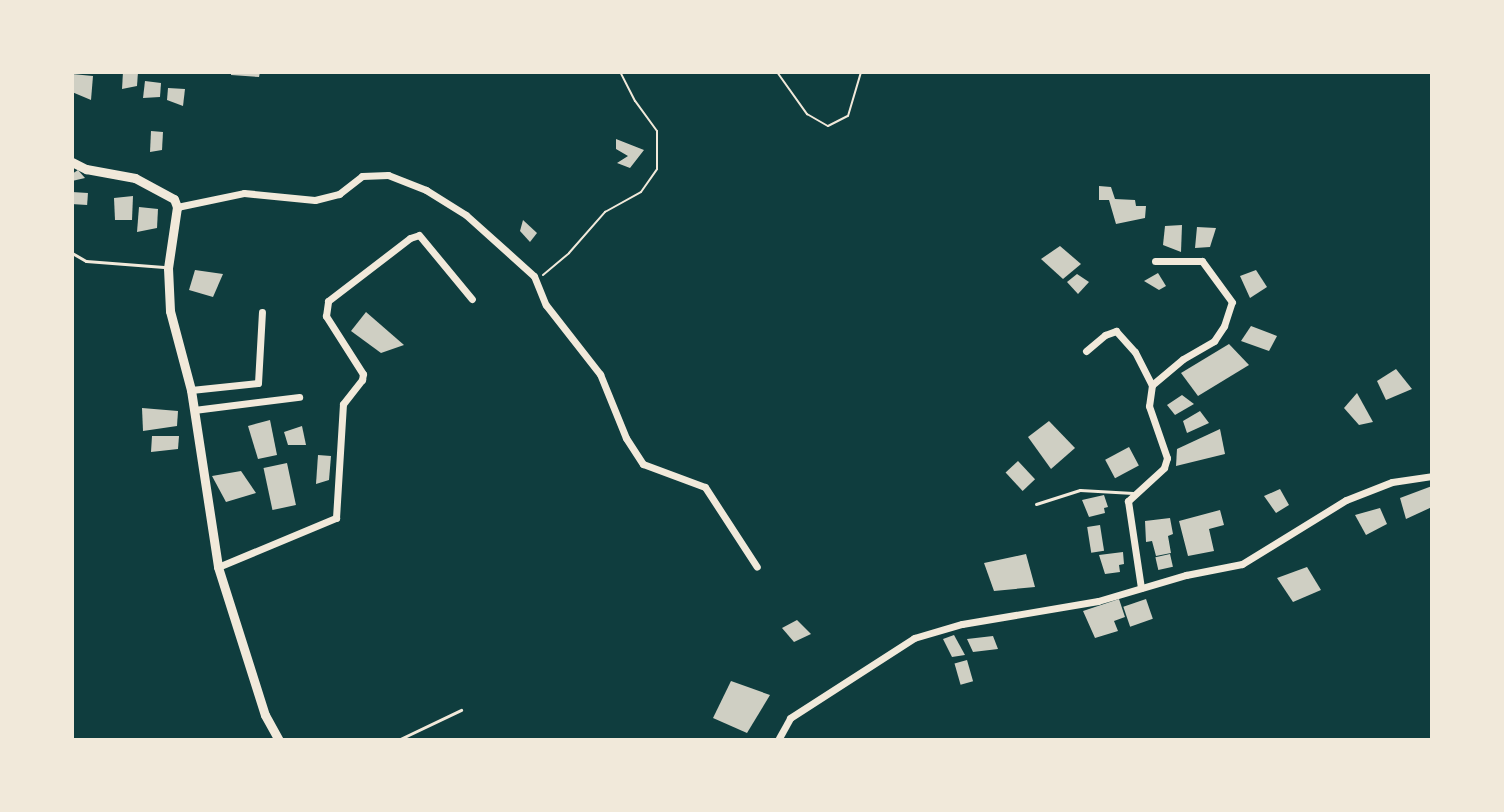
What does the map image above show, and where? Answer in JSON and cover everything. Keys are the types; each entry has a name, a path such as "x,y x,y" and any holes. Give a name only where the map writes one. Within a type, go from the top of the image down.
{"street":[{"path":"72,162 86,169 135,178 174,199 177,207 168,268 170,311 191,390 218,567 265,715 279,740"},
{"path":"177,207 244,193 315,200 339,194 362,176 388,175 426,190 466,215 536,280 546,305 600,374 626,438 643,464 705,487 757,567"},
{"path":"218,567 336,518 343,404 362,380 363,374 326,316 328,301 410,238 419,235 472,299"},
{"path":"1152,385 1183,359 1214,341 1224,326 1232,302 1202,261 1155,261"},
{"path":"191,390 258,383 262,312"},
{"path":"1086,351 1105,335 1116,331 1135,352 1152,385 1149,406 1167,458 1164,468 1133,493 1128,501 1141,588"},
{"path":"194,410 299,397"},
{"path":"778,740 790,718 914,638 962,624 1098,601 1242,564 1346,500 1392,482 1432,476"}],"lane":[{"path":"72,253 86,261 168,268"},
{"path":"1036,504 1080,490 1133,493"},
{"path":"398,740 461,710"}],"path":[{"path":"536,280 569,253 605,212 641,192 657,169 657,131 635,101 620,72"},
{"path":"777,72 807,114 828,126 848,116 861,72"}],"building":[{"path":"123,72 138,72 137,86 122,89"},
{"path":"231,72 260,72 259,77 231,75"},
{"path":"72,74 93,76 91,100 72,92"},
{"path":"145,81 161,83 160,97 143,98"},
{"path":"168,88 185,89 183,106 167,100"},
{"path":"151,131 163,132 162,150 150,152"},
{"path":"616,139 644,150 630,168 617,163 628,156 616,149"},
{"path":"78,170 85,178 72,181 72,174"},
{"path":"1099,186 1111,187 1115,199 1135,200 1136,206 1146,206 1145,218 1116,224 1109,200 1099,200"},
{"path":"72,192 88,193 87,205 72,204"},
{"path":"133,196 132,220 115,220 114,198"},
{"path":"139,207 158,209 157,228 137,232"},
{"path":"523,220 537,233 530,242 520,231"},
{"path":"1182,225 1181,252 1163,245 1165,226"},
{"path":"1197,227 1216,228 1210,247 1195,248"},
{"path":"1060,246 1081,264 1063,279 1041,259"},
{"path":"195,270 223,274 213,297 189,290"},
{"path":"1256,270 1267,287 1250,298 1240,276"},
{"path":"1158,273 1166,286 1159,290 1144,281"},
{"path":"1077,274 1089,282 1078,294 1067,282"},
{"path":"366,312 404,345 381,353 351,331"},
{"path":"1251,326 1277,336 1269,351 1241,341"},
{"path":"1229,344 1249,365 1198,396 1181,373"},
{"path":"1396,369 1412,389 1386,400 1377,381"},
{"path":"1357,393 1373,422 1359,425 1344,408"},
{"path":"1182,395 1194,404 1175,415 1167,405"},
{"path":"142,408 178,411 177,426 143,431"},
{"path":"1200,411 1209,423 1187,433 1183,421"},
{"path":"270,420 277,455 258,459 248,426"},
{"path":"1049,421 1075,448 1051,469 1028,437"},
{"path":"302,426 306,445 288,445 284,432"},
{"path":"1220,429 1225,454 1176,466 1177,449"},
{"path":"152,436 179,436 178,449 151,452"},
{"path":"1129,447 1139,466 1115,478 1105,460"},
{"path":"318,455 331,456 329,480 316,484"},
{"path":"1018,461 1035,479 1023,491 1006,473"},
{"path":"287,463 296,505 272,510 264,468"},
{"path":"241,471 256,493 226,502 212,476"},
{"path":"1432,486 1432,507 1406,519 1400,498"},
{"path":"1280,489 1289,505 1276,513 1264,496"},
{"path":"1104,495 1108,507 1104,508 1105,513 1089,517 1082,500"},
{"path":"1380,508 1387,524 1366,535 1355,515"},
{"path":"1220,510 1224,525 1209,529 1214,551 1188,556 1179,521"},
{"path":"1170,518 1173,534 1168,536 1171,553 1156,556 1152,541 1146,542 1145,521"},
{"path":"1100,525 1104,551 1091,553 1087,527"},
{"path":"1123,552 1124,564 1119,565 1120,572 1105,574 1099,555"},
{"path":"1026,554 1035,587 994,591 984,563"},
{"path":"1170,554 1173,567 1158,570 1155,557"},
{"path":"1307,567 1321,590 1293,602 1277,578"},
{"path":"1119,599 1125,617 1114,621 1118,631 1095,638 1083,611"},
{"path":"1146,599 1153,619 1130,627 1123,607"},
{"path":"797,620 811,634 794,642 782,628"},
{"path":"954,635 965,655 952,657 943,639"},
{"path":"993,636 998,649 973,652 967,639"},
{"path":"967,660 973,681 961,685 955,664"},
{"path":"731,681 770,695 747,733 713,718"}]}
